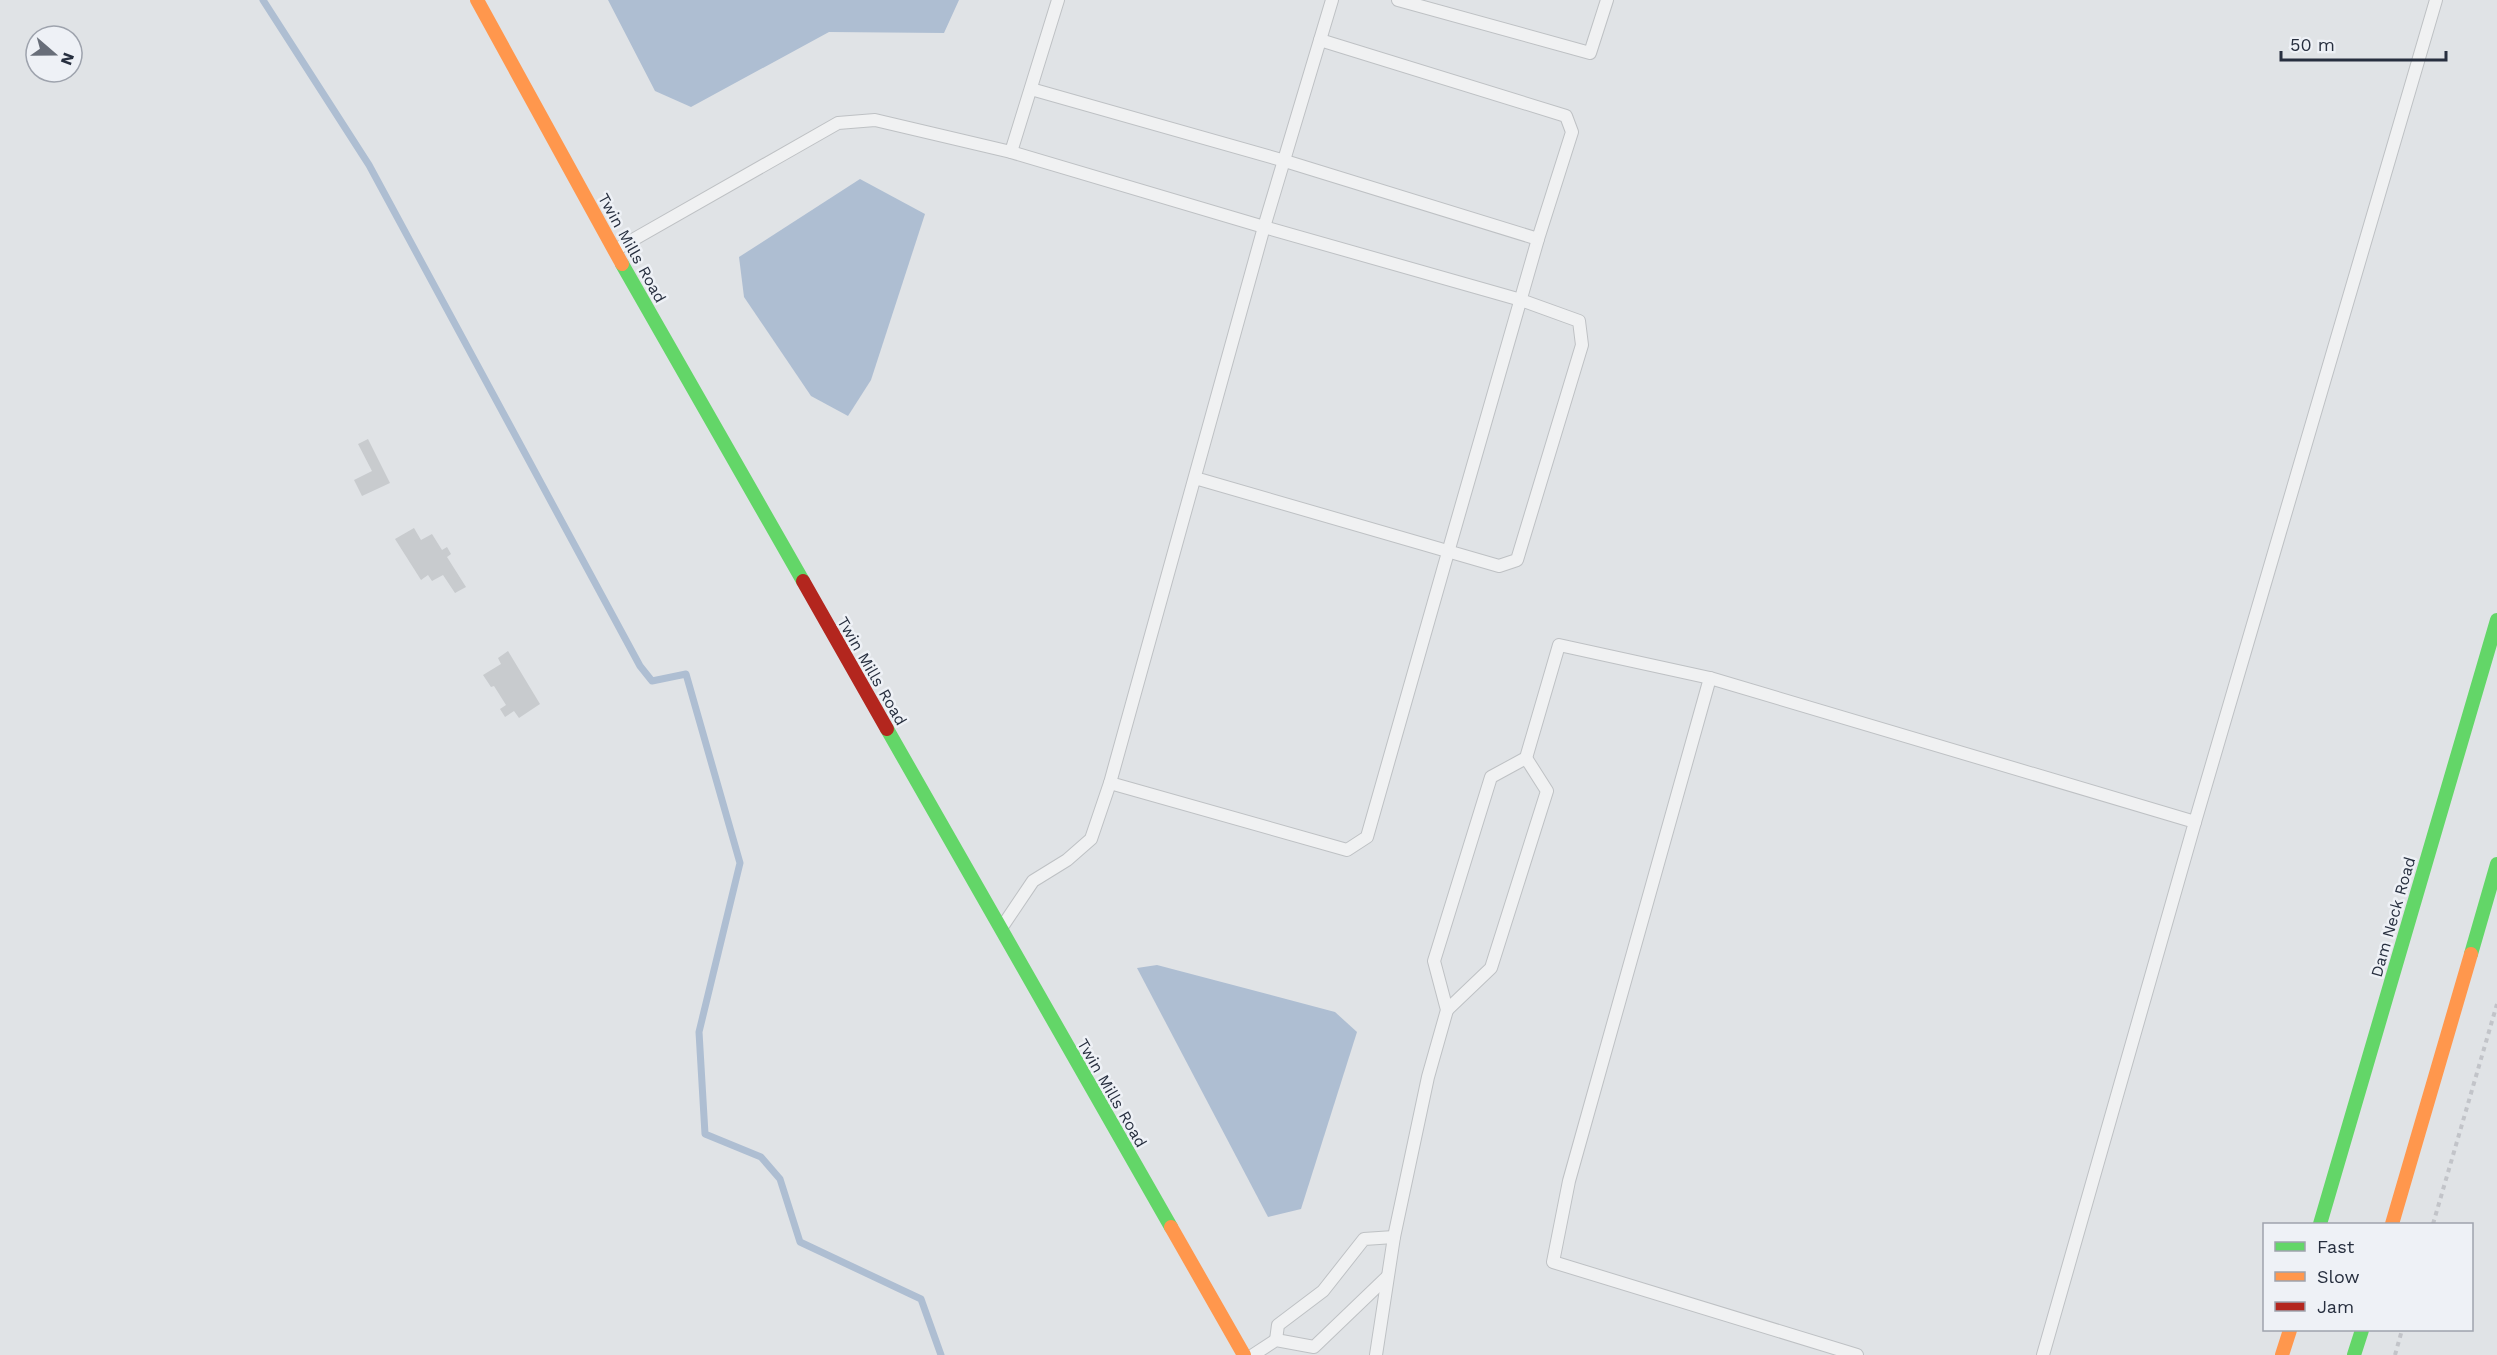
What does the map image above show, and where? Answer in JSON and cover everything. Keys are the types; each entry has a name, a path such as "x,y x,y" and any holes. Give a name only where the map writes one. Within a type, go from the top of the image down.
{"street":[{"name":"Twin Mills Road","path":"477,0 614,250 1000,931 1244,1355"},
{"name":"Dam Neck Road","path":"2320,1223 2497,620"},
{"path":"2392,1223 2497,864"},
{"path":"2282,1355 2289,1331"},
{"path":"2354,1355 2361,1331"}],"lane":[{"path":"1011,152 1058,0"},
{"path":"1000,931 1033,881 1067,861 1091,839 1110,783 1264,227 1332,0"},
{"path":"1398,0 1590,53 1607,0"},
{"path":"2043,1355 2195,822 2436,0"},
{"path":"1110,783 1347,850 1367,837 1538,239 1572,132 1566,116 1320,40"},
{"path":"1030,89 1285,161 1538,239"},
{"path":"614,250 838,123 875,120 1011,152 1521,300 1579,321 1582,345 1517,560 1499,566 1195,478"},
{"path":"1447,1010 1434,961 1491,777 1526,758 1559,645 1710,678 2195,822"},
{"path":"1710,678 1569,1181 1553,1262 1857,1355"},
{"path":"1376,1355 1394,1237 1428,1077 1447,1010 1491,968 1547,791 1526,758"},
{"path":"1276,1340 1278,1325 1323,1291 1364,1239 1394,1237"},
{"path":"1253,1355 1276,1340 1314,1347 1387,1277"}],"path":[{"path":"2433,1223 2497,1004"},
{"path":"2395,1355 2401,1331"}],"water":[{"path":"608,0 959,0 944,33 829,32 691,107 655,91"},
{"path":"860,179 925,214 871,380 848,416 811,396 744,297 739,257"},
{"path":"1157,965 1335,1012 1357,1032 1301,1209 1268,1217 1137,968"}],"building":[{"path":"368,439 390,483 362,496 354,480 372,471 358,444"},
{"path":"414,528 421,540 432,534 442,550 447,547 451,554 447,557 466,587 455,593 443,575 432,581 428,575 421,580 395,539"},
{"path":"508,651 540,704 519,718 514,711 505,717 500,709 506,705 494,686 491,687 483,675 501,664 498,658"}],"waterway":[{"path":"263,0 369,165 640,666 652,681 686,674 740,863 699,1032 705,1134 761,1157 780,1179 800,1242 921,1299 941,1355"}],"traffic: fast":[{"path":"622,264 803,581"},
{"path":"2320,1223 2497,620"},
{"path":"887,729 1171,1227"},
{"path":"2471,954 2497,864"},
{"path":"2354,1355 2362,1331"}],"traffic: slow":[{"path":"477,0 622,264"},
{"path":"2392,1223 2471,954"},
{"path":"1171,1227 1244,1355"},
{"path":"2282,1355 2290,1331"}],"traffic: jam":[{"path":"803,581 887,729"}]}
